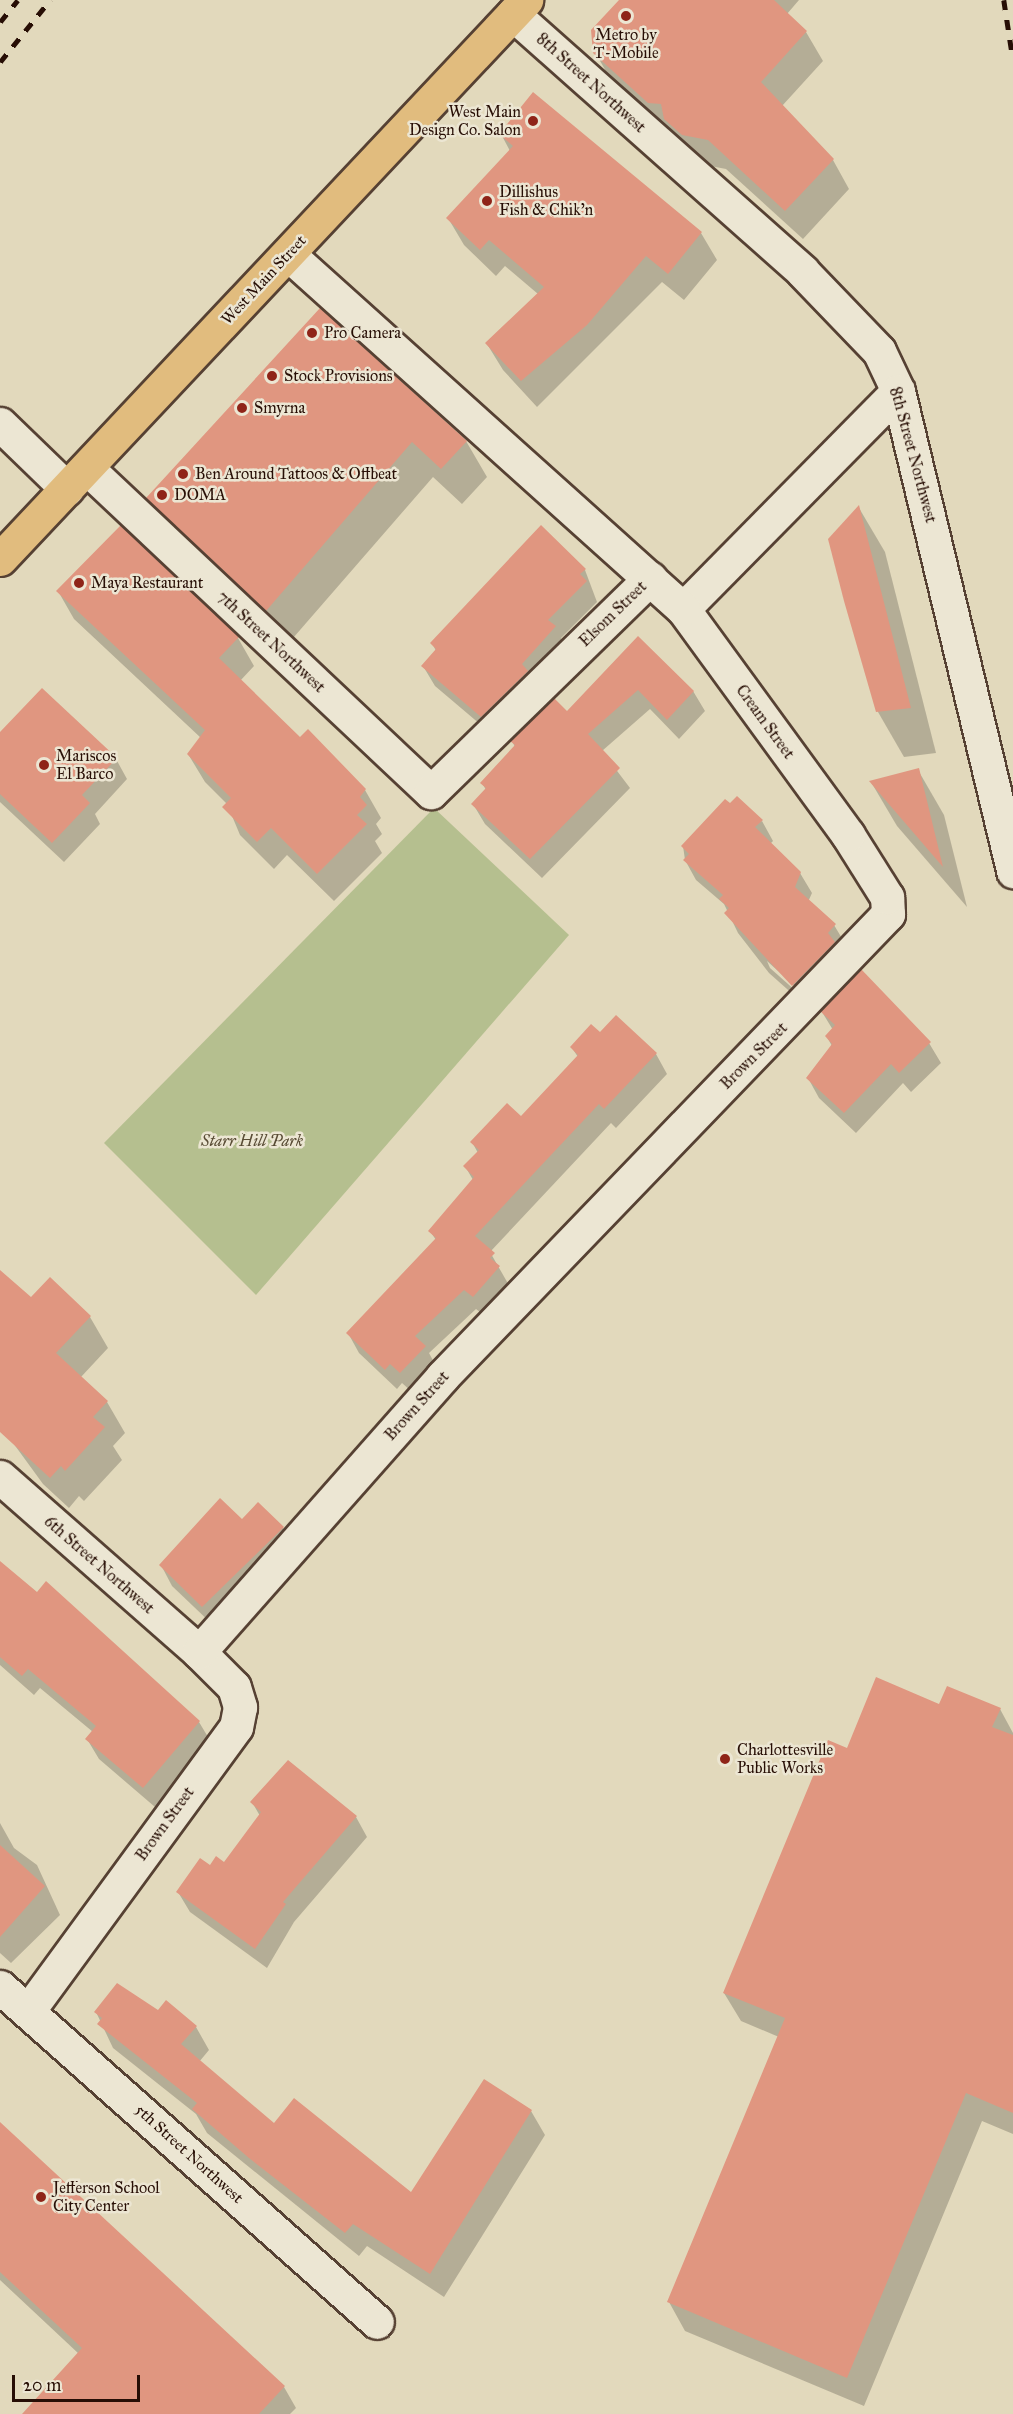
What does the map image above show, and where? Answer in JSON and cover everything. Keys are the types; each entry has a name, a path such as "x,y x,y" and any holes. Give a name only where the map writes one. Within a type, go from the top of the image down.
{"main road":[{"name":"West Main Street","path":"0,559 78,479 520,7"}],"street":[{"name":"8th Street Northwest","path":"520,7 843,312 879,351 898,391 1013,871"},
{"path":"288,254 650,578"},
{"path":"683,609 898,391"},
{"name":"7th Street Northwest","path":"0,424 78,479 402,765"},
{"name":"Elsom Street","path":"402,765 431,792 650,578 683,609"},
{"name":"Cream Street","path":"683,609 848,835"},
{"name":"Brown Street","path":"28,2011 236,1727 240,1707 234,1687 199,1652 442,1377 882,926 887,897 848,835"},
{"name":"6th Street Northwest","path":"0,1477 199,1652"},
{"name":"5th Street Northwest","path":"0,1987 377,2322"}],"green space":[{"name":"Starr Hill Park","path":"434,808 569,935 256,1295 104,1143"}],"building":[{"path":"619,0 774,0 807,31 761,82 834,159 785,211 708,140 682,135 664,119 661,104 648,103 593,53 591,30"},
{"path":"533,92 702,232 668,274 646,256 587,325 521,381 485,343 544,287 489,240 480,250 446,218 513,146 499,134"},
{"path":"320,308 467,441 441,469 412,442 266,611 146,498"},
{"path":"859,505 911,708 876,712 828,539"},
{"path":"121,525 239,637 219,658 300,737 308,729 366,789 360,797 367,805 357,815 367,824 317,874 271,828 257,842 222,807 231,798 187,754 205,730 56,591"},
{"path":"541,525 586,569 580,574 587,581 548,620 556,626 522,664 528,671 481,717 421,666 436,649 430,643"},
{"path":"638,636 694,691 667,720 638,690 588,734 620,768 530,859 471,804 486,788 480,783 515,745 510,741 554,698 567,711"},
{"path":"42,688 117,758 82,795 90,803 52,843 0,794 0,732"},
{"path":"919,768 943,867 869,781"},
{"path":"737,796 763,820 755,827 801,872 795,887 836,924 828,933 835,942 792,986 724,913 729,908 719,899 723,895 683,860 689,854 681,846 725,799 730,803"},
{"path":"861,969 931,1042 899,1073 891,1064 844,1113 806,1078 832,1044 825,1036 835,1025 820,1011"},
{"path":"616,1015 657,1053 604,1109 599,1104 475,1236 495,1253 490,1258 500,1266 473,1297 464,1290 415,1336 426,1346 400,1373 390,1364 385,1370 346,1333 436,1238 428,1231 474,1177 463,1166 479,1150 470,1142 507,1103 521,1116 578,1055 570,1047 591,1024 600,1032"},
{"path":"0,1270 31,1297 50,1277 91,1316 56,1353 108,1401 93,1417 105,1427 65,1471 61,1466 50,1478 0,1432"},
{"path":"220,1498 242,1519 258,1502 284,1527 202,1607 159,1565"},
{"path":"0,1561 37,1592 46,1581 200,1721 143,1788 85,1739 96,1726 28,1669 22,1676 0,1657"},
{"path":"876,1677 939,1704 947,1686 1001,1708 992,1727 1013,1735 1013,2113 966,2093 847,2378 667,2302 785,2018 723,1993 828,1740 847,1748"},
{"path":"288,1760 357,1816 283,1902 286,1904 255,1949 176,1892 200,1858 210,1865 216,1856 224,1862 261,1812 250,1802"},
{"path":"0,1845 45,1886 0,1937"},
{"path":"117,1983 158,2010 166,2000 197,2026 181,2044 274,2123 294,2098 411,2192 484,2079 532,2110 430,2274 353,2224 345,2233 249,2158 192,2109 197,2103 97,2024 102,2018 94,2012"},
{"name":"Jefferson School City Center","path":"0,2122 285,2386 259,2414 22,2414 82,2348 0,2272"}],"railway":[{"path":"0,22 18,0"},
{"path":"0,62 50,0"},
{"path":"1004,0 1013,59"}],"place":[{"name":"Metro by T-Mobile","path":"626,16"},
{"name":"West Main Design Co. Salon","path":"533,121"},
{"name":"Dillishus Fish & Chik'n","path":"487,201"},
{"name":"Pro Camera","path":"312,333"},
{"name":"Stock Provisions","path":"272,376"},
{"name":"Smyrna","path":"242,408"},
{"name":"Ben Around Tattoos & Offbeat","path":"183,474"},
{"name":"DOMA","path":"162,495"},
{"name":"Maya Restaurant","path":"79,583"},
{"name":"Mariscos El Barco","path":"44,765"},
{"name":"Charlottesville Public Works","path":"725,1759"},
{"name":"Jefferson School City Center","path":"41,2197"}]}
